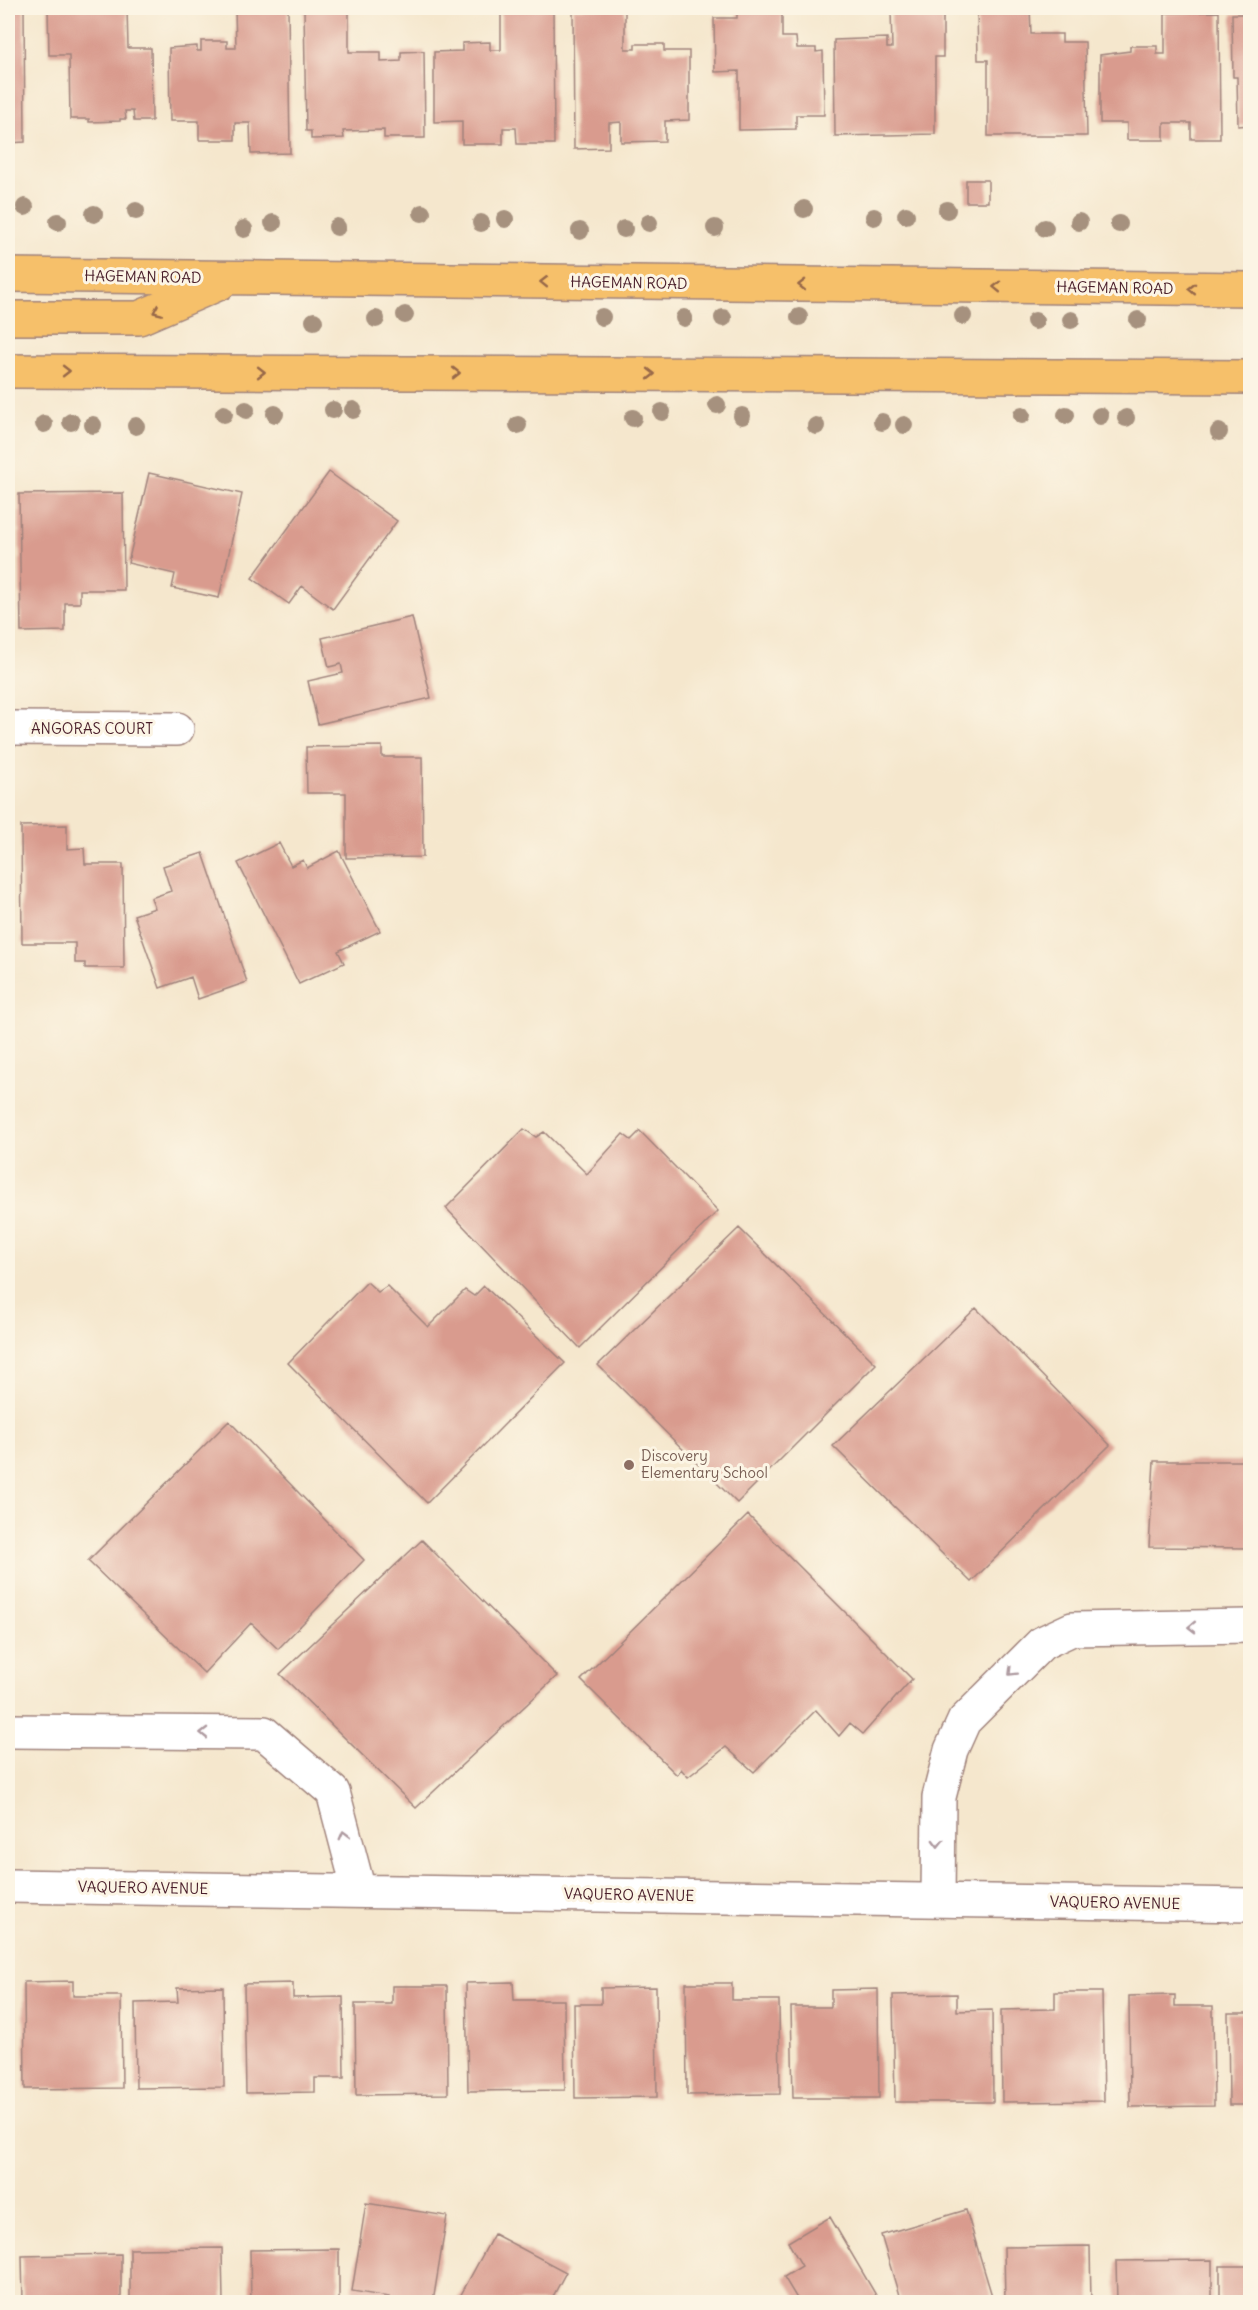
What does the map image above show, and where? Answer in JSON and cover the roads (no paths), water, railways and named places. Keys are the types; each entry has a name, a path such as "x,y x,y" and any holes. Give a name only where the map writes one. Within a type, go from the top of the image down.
{"main road":[{"name":"HAGEMAN ROAD","path":"8,275 1251,289"},
{"path":"8,318 139,318 230,279"},
{"path":"8,371 1251,377"}],"street":[{"name":"ANGORAS COURT","path":"8,728 177,729"},
{"path":"938,1900 939,1797 951,1750 964,1721 1042,1643 1072,1629 1251,1626"},
{"path":"8,1731 264,1733 333,1792 359,1891"},
{"name":"VAQUERO AVENUE","path":"8,1886 1251,1905"}],"place":[{"name":"Discovery Elementary School","path":"629,1465"}]}
